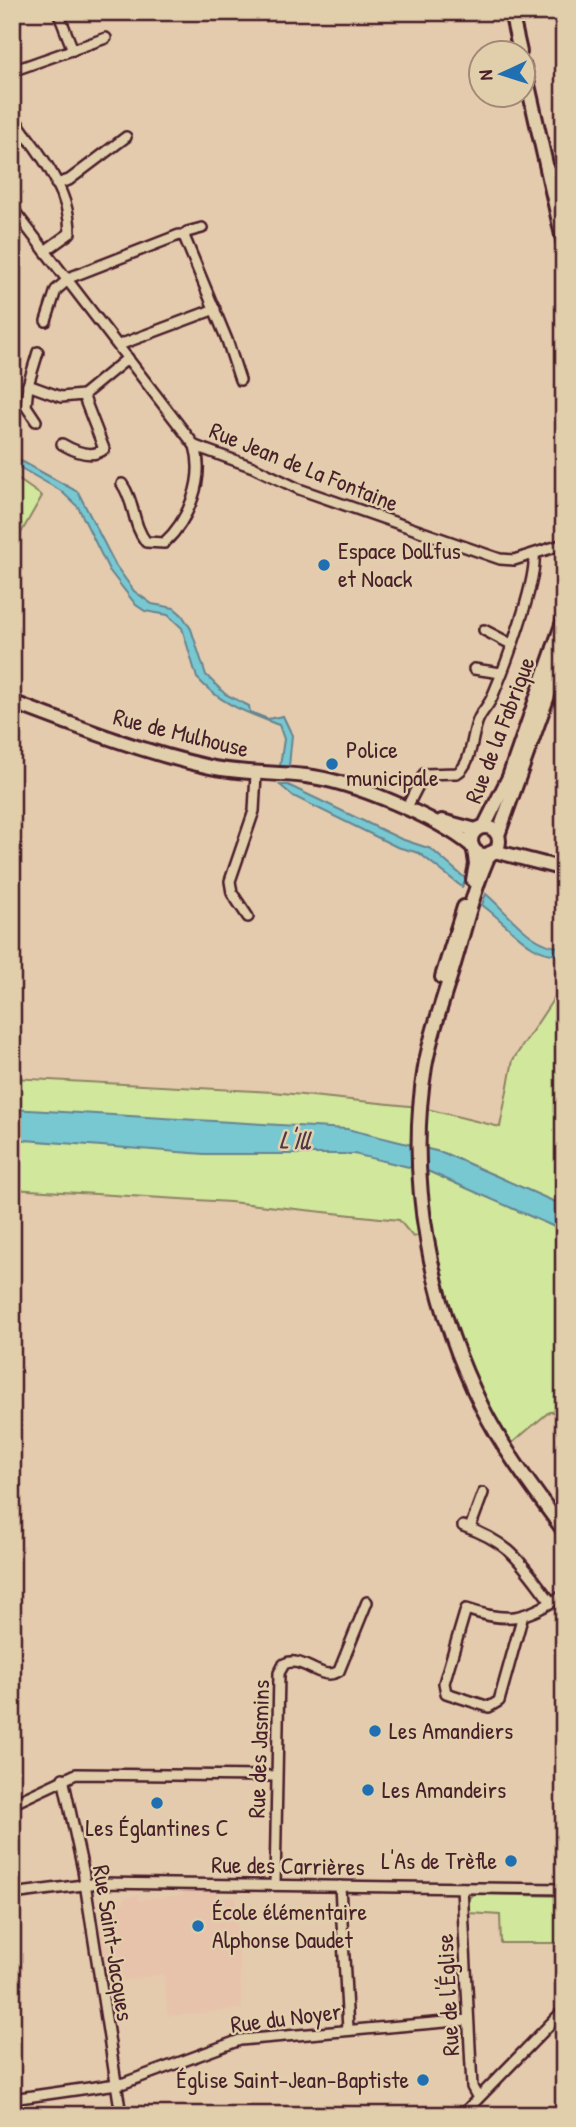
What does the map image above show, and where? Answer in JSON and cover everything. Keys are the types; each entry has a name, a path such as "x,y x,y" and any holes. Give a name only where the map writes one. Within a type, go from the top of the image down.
{"main road":[{"path":"511,12 517,38"},
{"path":"532,108 564,244"},
{"name":"Rue de la Fabrique","path":"564,619 561,650 495,845 476,883 432,1036 421,1111 424,1211 430,1258 455,1346 483,1409 503,1445 564,1531"},
{"name":"Rue de la Fabrique","path":"480,828 509,777 561,650"},
{"name":"Rue de Mulhouse","path":"12,702 143,751 256,774 291,775 335,782 422,816 473,848"},
{"name":"Rue de Mulhouse","path":"422,816 480,828"},
{"path":"476,883 471,837 480,828 492,828 495,845"},
{"path":"473,848 482,854 495,845"},
{"path":"495,845 564,869"}],"street":[{"path":"58,12 73,50"},
{"path":"12,71 106,38"},
{"path":"14,118 50,166 70,222 70,233 45,251"},
{"path":"12,146 26,135"},
{"path":"56,184 69,180 126,137"},
{"name":"Rue Jean de La Fontaine","path":"14,214 119,345 195,446 253,467 299,489 500,559 514,560 564,544"},
{"path":"184,236 187,232 202,228"},
{"path":"46,321 56,290 68,280 120,257 179,235 184,236"},
{"path":"184,236 215,309 240,380"},
{"path":"119,345 215,309"},
{"path":"36,421 26,406 28,385 38,352"},
{"path":"28,385 61,397 83,395 128,358"},
{"path":"62,444 83,453 96,454 104,449 83,395"},
{"path":"122,484 128,493 139,533 146,542 164,543 192,499 198,471 195,446"},
{"path":"406,809 424,774 462,771 478,720 493,698 511,644 534,572 534,555"},
{"path":"484,630 511,644"},
{"path":"474,669 501,673"},
{"path":"248,917 232,893 230,881 254,811 256,774"},
{"path":"483,1493 467,1527 499,1541 513,1552 551,1602"},
{"path":"523,1615 496,1703 489,1707 450,1696 444,1683 466,1609 494,1619 510,1619 564,1595"},
{"name":"Rue des Jasmins","path":"275,1885 279,1673 284,1664 294,1661 326,1674 339,1671 367,1602"},
{"path":"510,1619 520,1627"},
{"path":"12,1804 76,1774 276,1776"},
{"name":"Rue Saint-Jacques","path":"63,1778 85,1884 121,2115"},
{"name":"Rue des Carrières","path":"12,1894 85,1884 564,1889"},
{"path":"340,1886 348,2029"},
{"name":"Rue de l'Église","path":"462,1888 472,2087 478,2098"},
{"path":"462,2115 564,2010"},
{"name":"Rue du Noyer","path":"12,2099 115,2084 240,2040 468,2020"}],"shaded area":[{"path":"183,1891 218,1891 220,1898 236,1896 242,2009 168,2016 163,1974 107,1984 99,1928 112,1925 107,1908 124,1902 124,1898 138,1895 139,1900 183,1895"}],"green space":[{"path":"12,475 42,496 12,549"},
{"path":"564,983 564,1206 444,1153 417,1147 416,1169 430,1172 564,1231 564,1411 549,1412 512,1443 472,1368 445,1287 433,1232 413,1237 399,1220 230,1202 12,1189 12,1078 273,1092 419,1107 500,1127 513,1060"},
{"path":"473,1894 564,1896 564,1943 501,1943 500,1915 469,1913 468,1899"}],"water":[{"path":"12,456 78,492 116,566 134,591 152,604 174,608 182,615 191,629 206,675 225,694 249,706 250,712 268,719 283,716 292,735 289,766 280,766 284,739 279,725 225,701 197,678 182,628 168,615 145,611 136,605 109,570 78,507 61,491 12,463"},
{"path":"280,785 288,785 401,839 431,849 466,879 462,887 419,853 397,847 293,796"},
{"path":"486,894 531,936 552,946 564,947 564,954 552,954 531,946 482,905"},
{"name":"L'Ill","path":"12,1109 347,1129 444,1153 564,1206 564,1231 430,1172 354,1154 204,1154 12,1139"}],"place":[{"name":"Espace Dollfus et Noack","path":"324,565"},
{"name":"Police municipale","path":"332,764"},
{"name":"Les Amandiers","path":"375,1731"},
{"name":"Les Amandeirs","path":"368,1790"},
{"name":"Les Églantines C","path":"157,1803"},
{"name":"L'As de Trèfle","path":"511,1861"},
{"name":"École élémentaire Alphonse Daudet","path":"198,1926"},
{"name":"Église Saint-Jean-Baptiste","path":"423,2080"}]}
